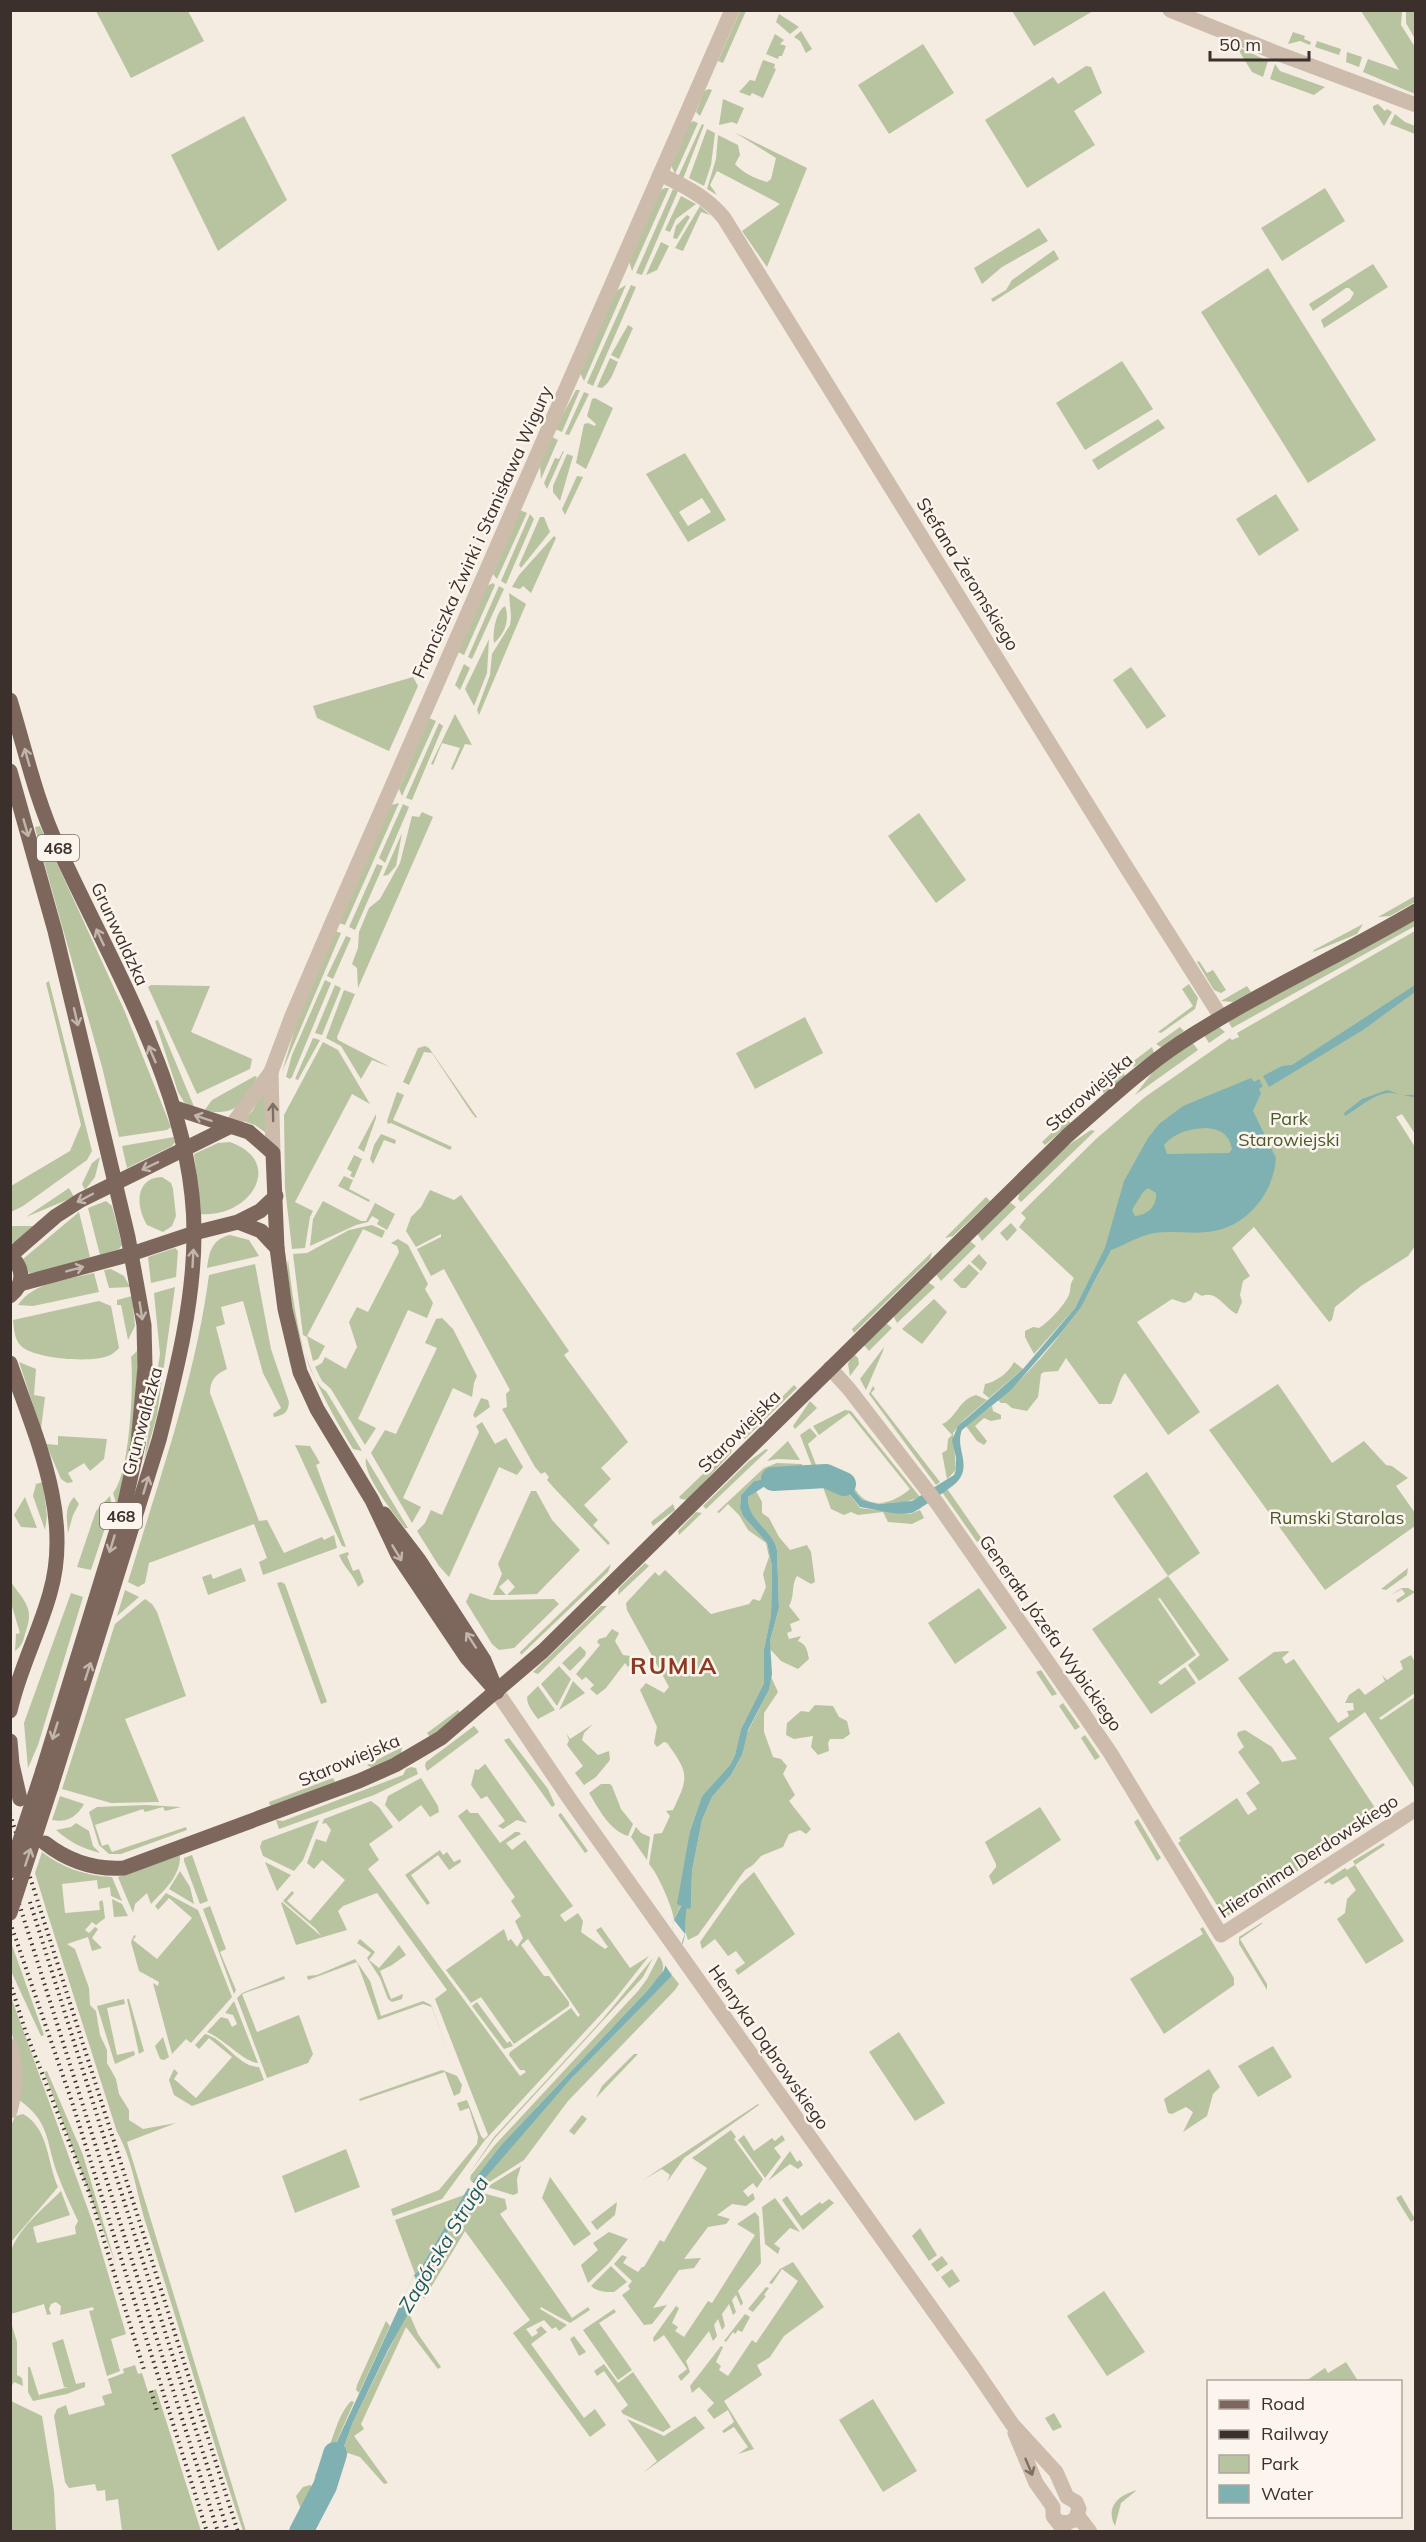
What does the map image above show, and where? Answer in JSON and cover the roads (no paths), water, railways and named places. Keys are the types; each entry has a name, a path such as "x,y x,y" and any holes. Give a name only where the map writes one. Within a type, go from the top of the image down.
{"main road":[{"name":"Grunwaldzka","path":"10,700 38,794 56,844 125,990 175,1108 184,1149 194,1233 187,1306 174,1381 159,1440 10,1913"},
{"name":"Grunwaldzka","path":"10,771 55,931 115,1183 144,1325 145,1367 138,1444 124,1507 10,1871"},
{"name":"Starowiejska","path":"45,1843 69,1859 88,1866 112,1869 139,1863 395,1765 441,1738 543,1651 1067,1136 1149,1066 1221,1017 1416,911"},
{"path":"175,1108 253,1135 273,1153"},
{"name":"Franciszka Żwirki i Stanisława Wigury","path":"184,1149 231,1126"},
{"path":"15,1290 21,1268 11,1255 72,1205 184,1149"},
{"name":"Franciszka Żwirki i Stanisława Wigury","path":"273,1153 276,1196"},
{"path":"15,1290 194,1233 238,1222 260,1211 276,1196"},
{"name":"Henryka Dąbrowskiego","path":"276,1196 277,1248 285,1310 300,1372 317,1409 372,1500 402,1534 484,1660 496,1692"},
{"path":"238,1222 261,1231 277,1248"},
{"path":"10,1363 44,1463 58,1524 56,1566 51,1591 10,1711"},
{"path":"10,1741 12,1764 21,1799"}],"street":[{"name":"Franciszka Żwirki i Stanisława Wigury","path":"231,1126 271,1072 332,923 732,10"},
{"path":"1170,10 1416,105"},
{"name":"Stefana Żeromskiego","path":"660,174 702,196 714,205 724,218 1221,1017"},
{"name":"Franciszka Żwirki i Stanisława Wigury","path":"271,1072 273,1153"},
{"name":"Generała Józefa Wybickiego","path":"830,1368 854,1395 937,1503 1112,1754 1221,1935"},
{"name":"Henryka Dąbrowskiego","path":"496,1692 1012,2424 1056,2472 1067,2497 1076,2502 1078,2516 1090,2532"},
{"name":"Hieronima Derdowskiego","path":"1221,1935 1416,1809"},
{"path":"10,2046 16,2072 10,2111"},
{"name":"Henryka Dąbrowskiego","path":"1012,2424 1036,2483 1053,2507 1053,2516 1063,2527 1078,2516"},
{"path":"1053,2507 1057,2500 1067,2497"}],"water":[{"path":"1415,985 1415,992 1363,1030 1269,1087 1263,1076 1282,1066 1292,1065"},
{"path":"1251,1078 1254,1082 1259,1079 1261,1082 1258,1084 1261,1083 1263,1086 1259,1089 1261,1093 1253,1111 1276,1158 1270,1183 1257,1205 1238,1222 1226,1228 1199,1233 1154,1233 1111,1250 1081,1307 1061,1333 1011,1390 962,1430 960,1440 964,1466 959,1479 919,1509 911,1513 899,1514 860,1507 847,1491 836,1483 817,1479 814,1471 838,1476 845,1480 862,1500 878,1504 912,1501 954,1475 956,1458 952,1440 958,1426 1023,1369 1075,1308 1105,1248 1124,1181 1148,1138 1159,1124 1183,1106","holes":["1206,1128 1220,1131 1226,1136 1232,1149 1229,1153 1167,1154 1164,1145 1173,1137 1188,1130","1148,1188 1156,1193 1155,1202 1144,1214 1135,1216 1132,1210"]},
{"path":"1387,1090 1401,1095 1390,1093 1370,1099 1345,1116 1344,1113 1362,1099"},
{"path":"803,1472 806,1480 773,1481 748,1497 752,1512 771,1536 777,1550 779,1608 770,1641 772,1674 769,1690 748,1730 742,1755 731,1775 712,1797 702,1820 692,1871 691,1906 690,1909 687,1908 684,1938 671,1977 570,2080 479,2185 472,2182 502,2144 647,1991 664,1970 671,1946 674,1920 681,1906 677,1904 690,1831 702,1796 730,1765 735,1755 741,1729 764,1683 764,1649 771,1616 772,1566 767,1543 743,1516 740,1508 741,1495 754,1481"},
{"path":"468,2188 475,2191 456,2217 438,2249 421,2290 388,2350 353,2422 329,2487 321,2483 328,2461 414,2275 420,2269"},
{"path":"318,2489 325,2493 304,2531 298,2531"}],"waterway":[{"name":"Zagórska Struga","path":"773,1479 826,1476 844,1484"},
{"name":"Zagórska Struga","path":"301,2532 325,2486 335,2454"}],"railway":[{"path":"10,1814 238,2532"},
{"path":"10,1875 218,2532"},
{"path":"30,1902 228,2532"},
{"path":"10,1922 72,2102 207,2532"},
{"path":"10,1982 25,2030 90,2195 145,2373"},
{"path":"151,2391 158,2414"}],"district":[{"name":"RUMIA","path":"674,1665"}],"park label":[{"name":"Park Starowiejski","path":"1289,1128"},
{"name":"Rumski Starolas","path":"1337,1517"}]}
